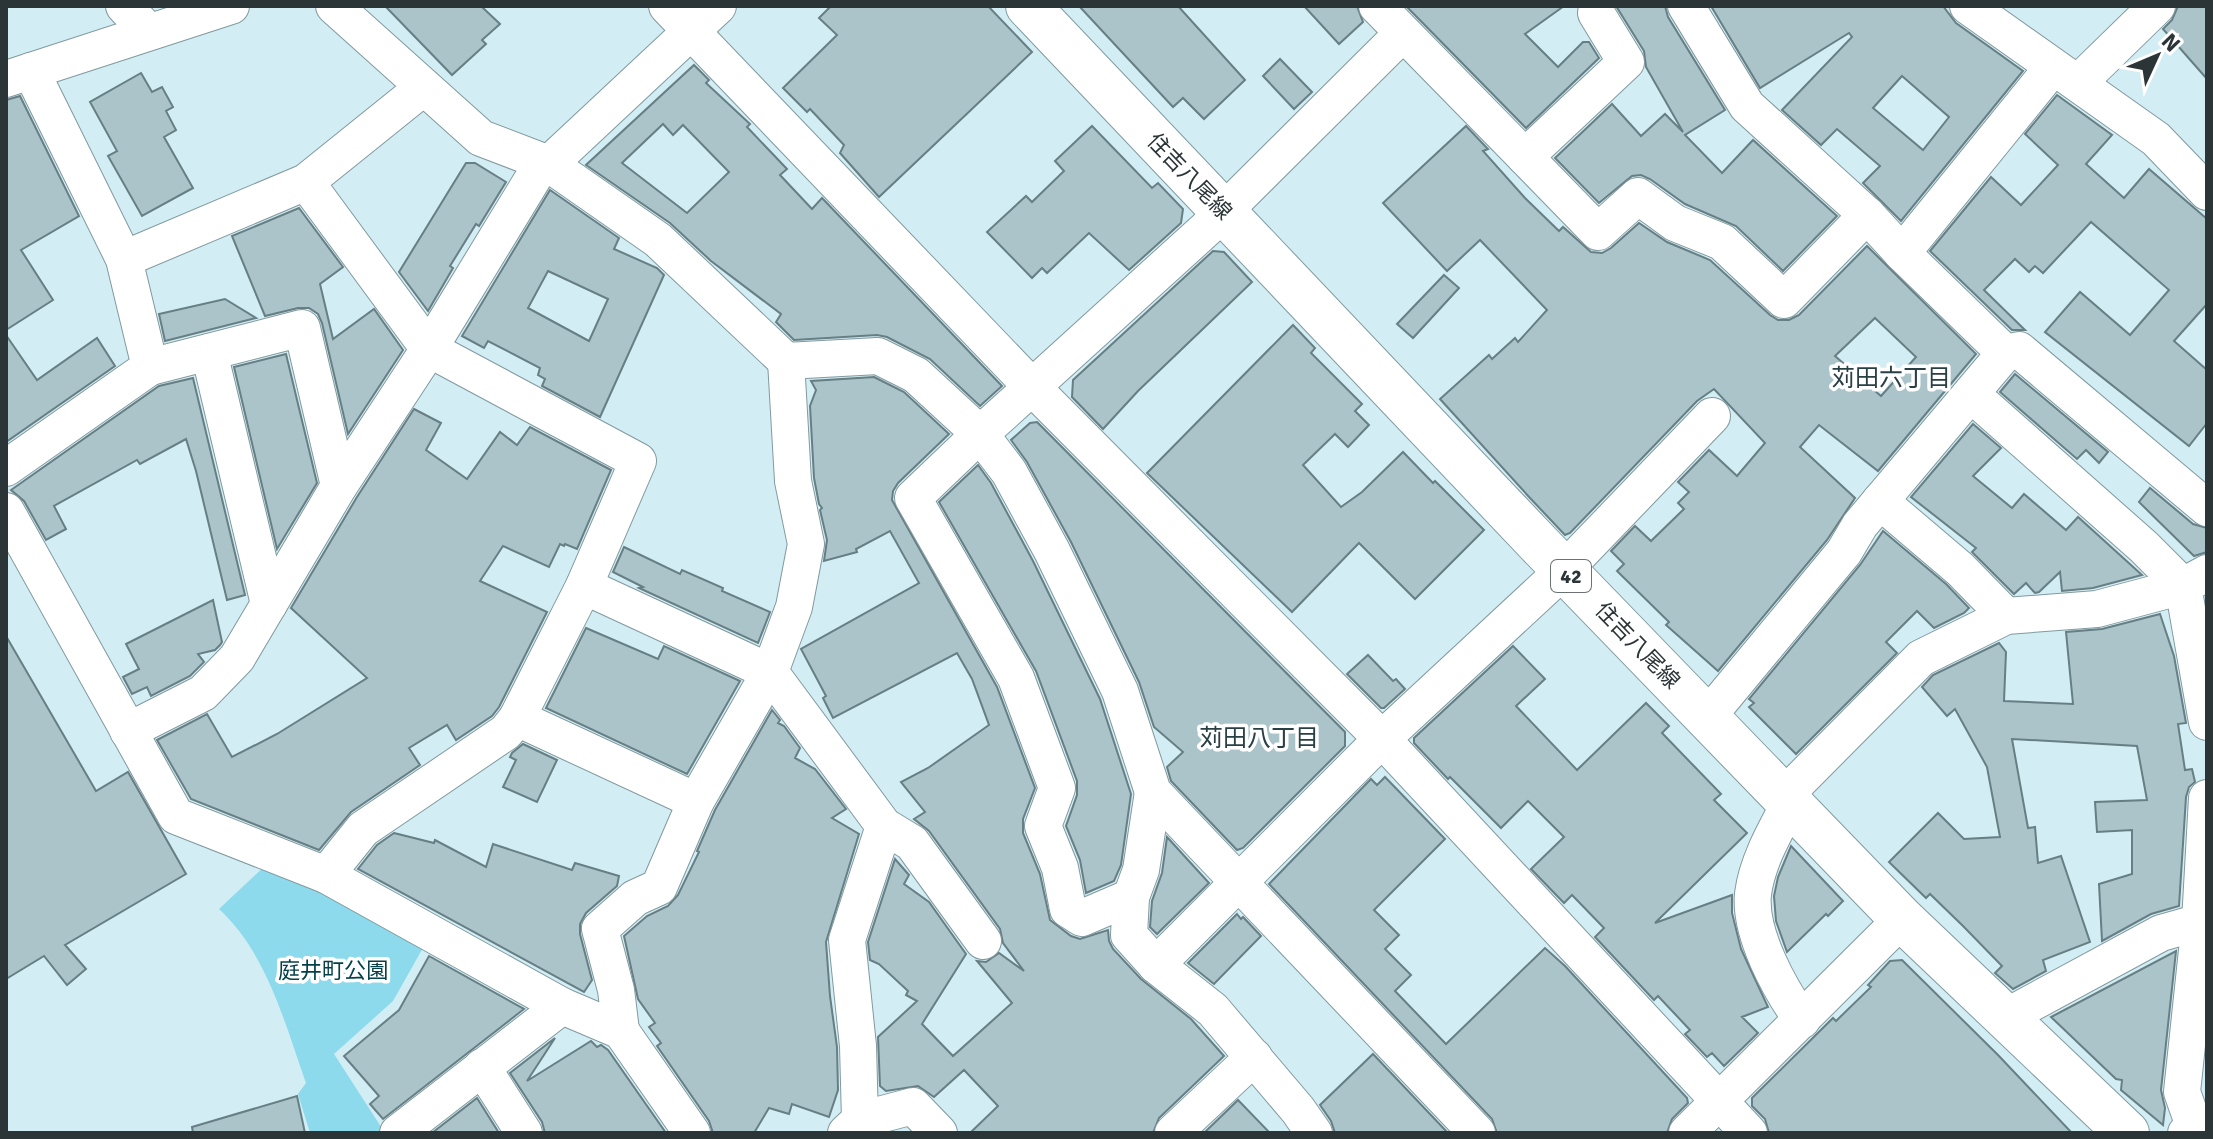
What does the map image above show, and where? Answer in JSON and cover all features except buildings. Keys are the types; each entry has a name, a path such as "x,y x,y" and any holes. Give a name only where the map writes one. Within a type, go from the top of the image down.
{"main road":[{"name":"住吉八尾線","path":"1028,6 1564,570 1902,919 2127,1133"}],"street":[{"path":"124,6 149,32"},
{"path":"150,367 124,259 18,75 231,6"},
{"path":"334,6 481,138 546,163 658,240 786,361 793,481 806,544 794,607 770,672 696,801 659,887 635,898 600,929 616,990 621,1031 692,1133"},
{"path":"128,731 203,693 237,658 339,486 546,163 679,19 718,6"},
{"path":"1377,6 1598,232 1638,196 1675,223 1722,242 1784,300 1867,215"},
{"path":"1686,6 1747,106 1867,215 2005,353"},
{"path":"1968,6 2156,139 2207,192"},
{"path":"1902,253 2065,75 2157,6"},
{"path":"1525,157 1626,62 1598,8"},
{"path":"679,19 1032,387 1382,739 1749,1133"},
{"path":"1131,897 1082,918 1068,909 1060,868 1043,826 1057,788 1016,678 913,498 1223,211 1403,33"},
{"path":"124,259 306,182 424,87"},
{"path":"306,182 429,349 638,461 584,586 517,718 506,732 363,829 326,875"},
{"path":"6,468 150,367 302,328 339,486"},
{"path":"1708,716 1844,552 1860,525 2005,353 2019,350 2207,508"},
{"path":"209,352 269,604"},
{"path":"786,361 878,356 916,375 980,434 1009,472 1120,691 1153,792 1477,1133"},
{"path":"1971,394 2144,547 2195,579"},
{"path":"1156,965 1382,739 1564,570 1712,416"},
{"path":"1880,501 1960,569 2006,616"},
{"path":"6,511 176,816 326,875 562,1006 621,1031"},
{"path":"1802,1020 1771,967 1756,924 1753,895 1769,841 1787,800 1921,658 2006,616 2097,609 2195,579"},
{"path":"2195,579 2207,722"},
{"path":"584,586 770,672 884,826 912,843 983,941"},
{"path":"517,718 696,801"},
{"path":"1153,792 1141,870 1131,897 1129,935 1156,965 1213,1010 1314,1133"},
{"path":"2186,1133 2194,1126 2182,1092 2203,922 2207,798"},
{"path":"884,826 847,940 858,1046 853,1126 913,1106 939,1133"},
{"path":"1687,1133 1902,919"},
{"path":"2004,1018 2161,933 2203,922"},
{"path":"398,1133 562,1006"},
{"path":"1173,1133 1254,1057"},
{"path":"482,1067 524,1133"}],"green space":[{"name":"庭井町公園","path":"267,864 424,946 393,1001 334,1054 385,1133 310,1133 298,1094 306,1083 273,990 250,946 219,909"}],"district":[{"name":"苅田六丁目","path":"1891,378"},
{"name":"苅田八丁目","path":"1259,738"}]}
